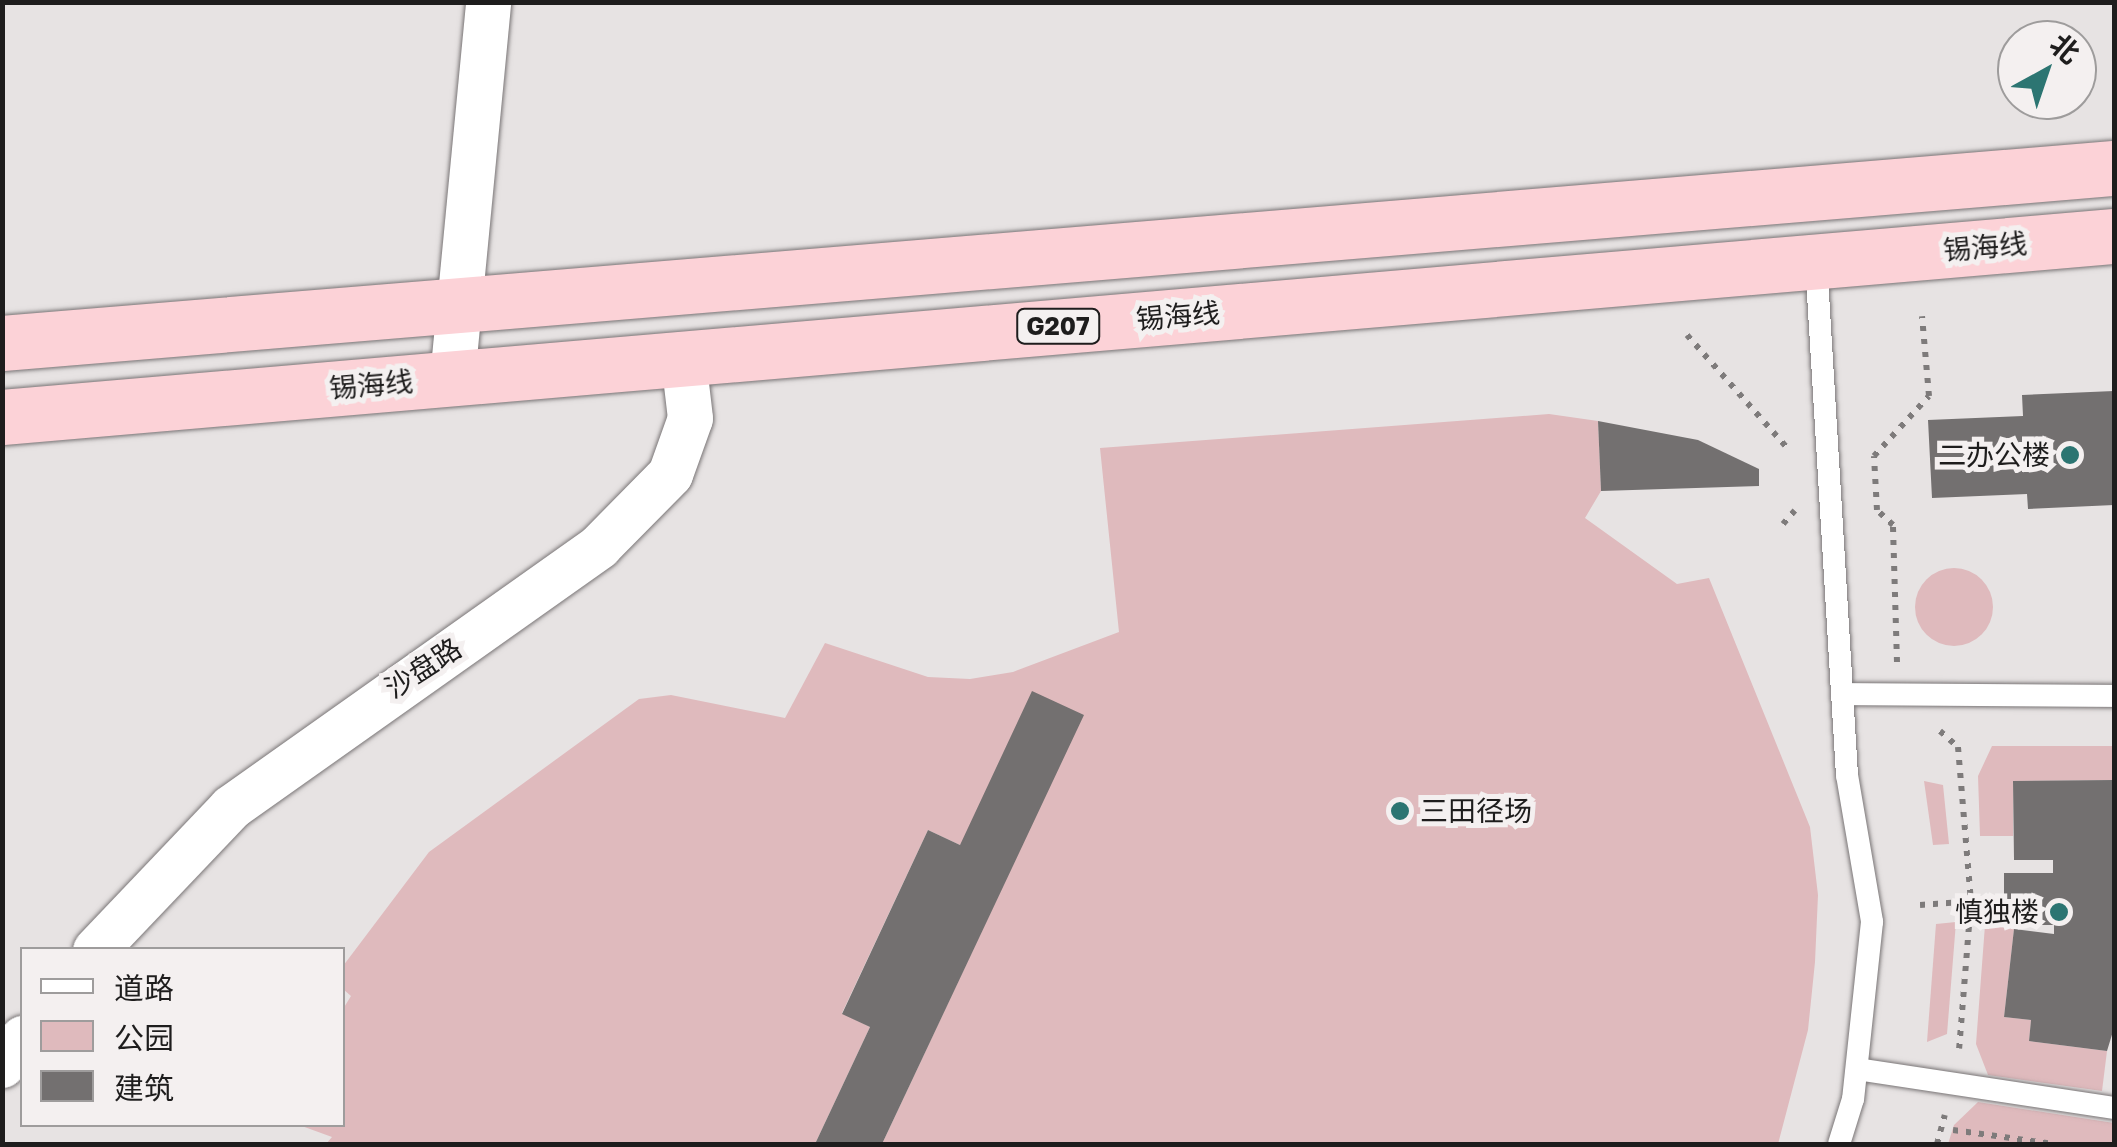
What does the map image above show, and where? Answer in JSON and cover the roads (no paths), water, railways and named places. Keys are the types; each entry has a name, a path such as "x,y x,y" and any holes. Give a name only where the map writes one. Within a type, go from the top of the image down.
{"highway":[{"path":"2,343 2114,168"},
{"path":"1812,193 1816,261"},
{"name":"锡海线","path":"2,417 2114,236"}],"street":[{"path":"452,378 488,2"},
{"name":"沙盘路","path":"99,947 231,806 599,546 670,474 690,418 683,358"},
{"path":"2,1064 20,1041"}],"lane":[{"path":"1816,261 1847,775 1872,922 1857,1069 1838,1144"},
{"path":"1842,694 2114,696"},
{"path":"1857,1069 2114,1108"}],"place":[{"name":"二办公楼","path":"2070,455"},
{"name":"三田径场","path":"1400,811"},
{"name":"慎独楼","path":"2059,912"}]}
